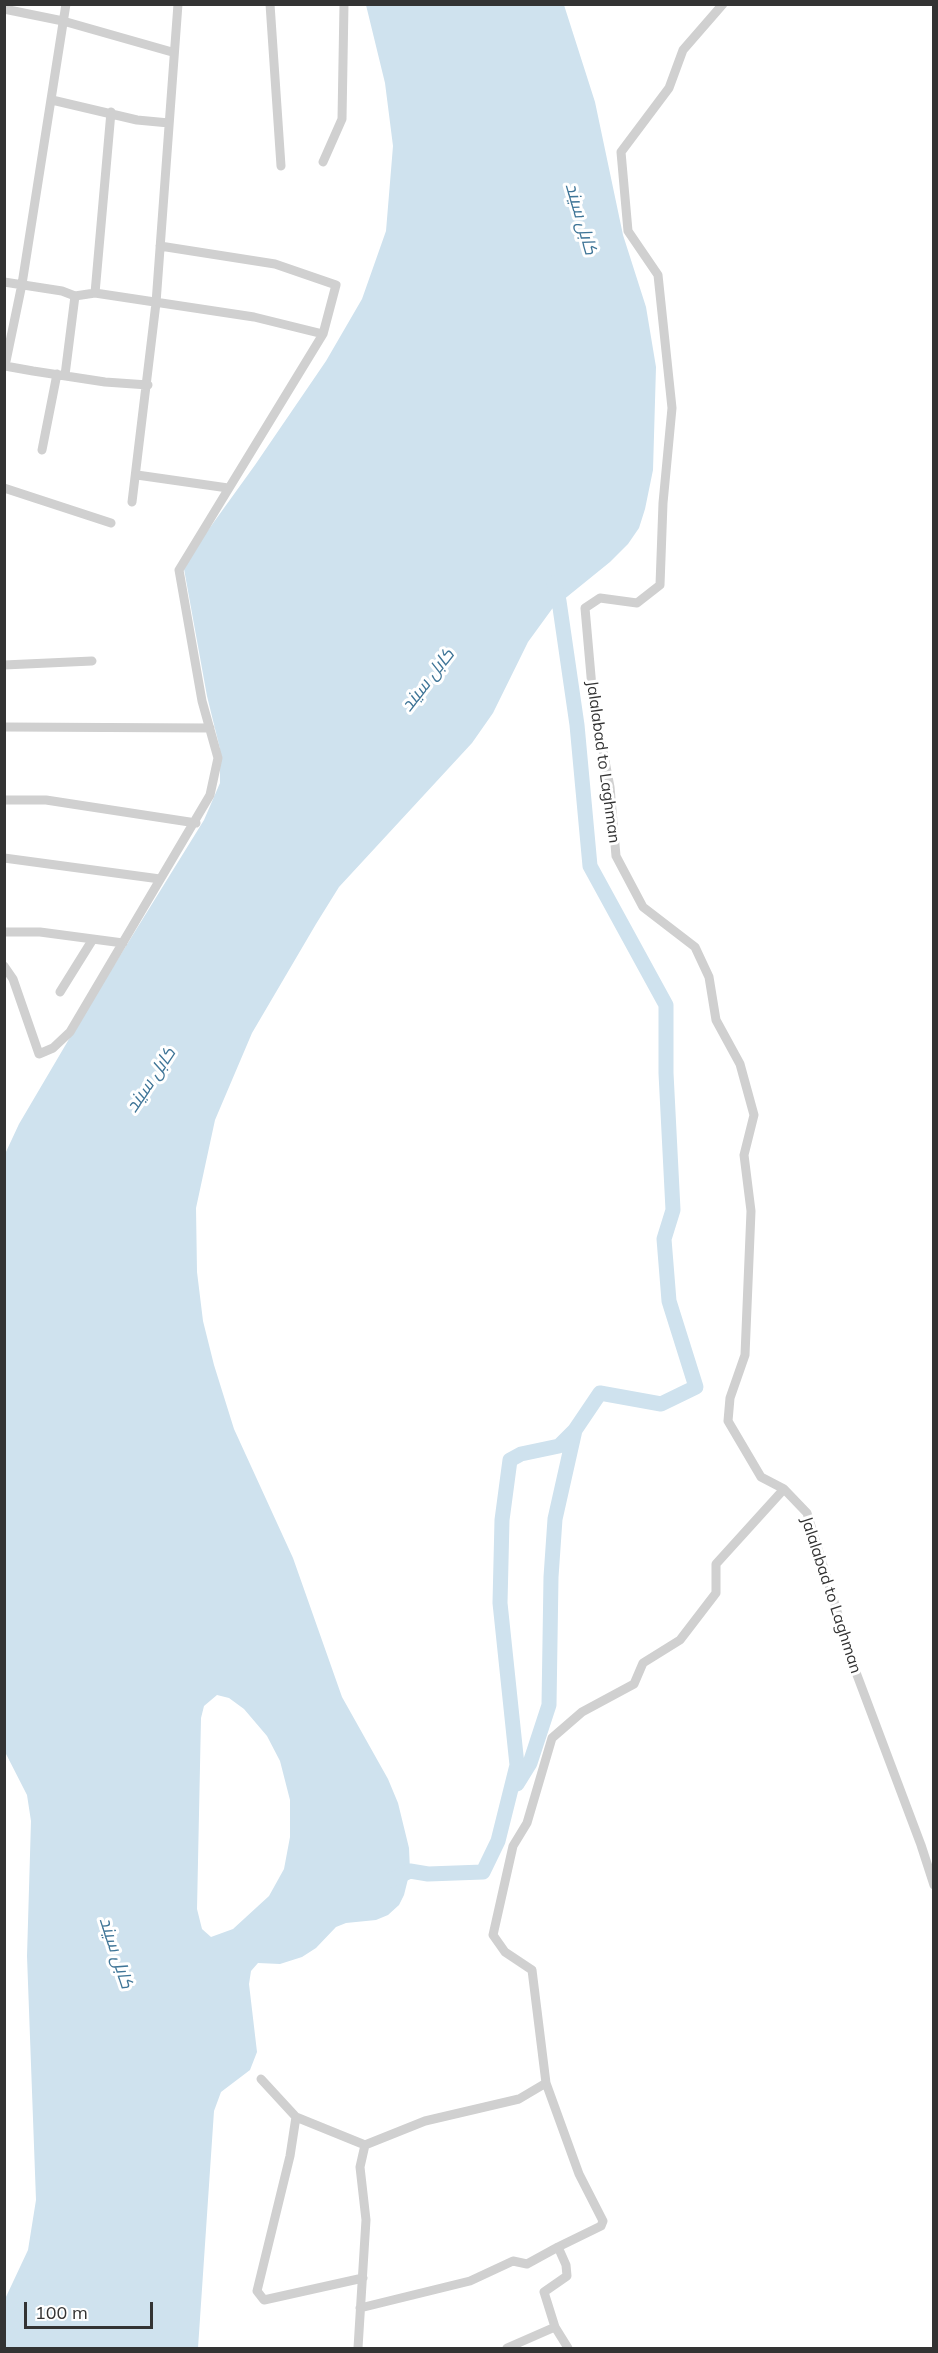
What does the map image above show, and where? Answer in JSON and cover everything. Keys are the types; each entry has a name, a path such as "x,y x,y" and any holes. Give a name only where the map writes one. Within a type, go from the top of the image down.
{"street":[{"path":"66,4 21,284 5,364 105,382 148,385"},
{"path":"132,502 148,385 156,303 172,52 178,4"},
{"path":"270,4 281,166"},
{"path":"323,162 342,119 344,4"},
{"name":"Jalalabad to Laghman","path":"723,4 683,50 669,88 621,152 628,231 658,274 672,408 663,503 660,585 637,603 600,598 585,608 593,699 610,787 616,856 643,907 695,947 709,977 716,1020 740,1064 754,1115 744,1155 751,1211 746,1355 730,1398 728,1421 761,1477 784,1489 807,1513 854,1667 921,1845 933,1885"},
{"path":"4,9 63,21 172,52"},
{"path":"52,100 111,112 137,120 169,123"},
{"path":"95,293 111,112"},
{"path":"4,966 13,979 39,1054 53,1048 70,1032 160,879 196,823 210,795 218,758 202,701 179,570 323,334 336,285 275,264 160,246"},
{"path":"4,282 62,291 75,296 95,293 254,317 323,334"},
{"path":"42,450 61,375 75,296"},
{"path":"137,475 228,488"},
{"path":"4,488 111,523"},
{"path":"4,665 92,661"},
{"path":"4,727 210,728"},
{"path":"4,800 46,800 196,823"},
{"path":"4,858 160,879"},
{"path":"4,932 40,932 123,943"},
{"path":"60,992 93,939"},
{"path":"360,2308 470,2282 513,2260 527,2264 604,2223 579,2174 546,2083 532,1970 505,1952 493,1935 513,1846 527,1823 552,1738 582,1712 634,1684 643,1663 680,1640 716,1593 716,1564 784,1489"},
{"path":"261,2079 296,2117 364,2145 426,2121 519,2099 546,2083"},
{"path":"296,2117 290,2156 257,2291 264,2300 363,2278"},
{"path":"358,2349 366,2220 360,2167 364,2145"},
{"path":"558,2247 566,2265 567,2276 544,2292 555,2327 568,2349"},
{"path":"507,2349 555,2327"}],"water":[{"name":"کابل سيند","path":"366,5 564,5 595,102 623,235 646,307 656,367 653,470 639,528 628,544 610,562 552,609 528,642 493,713 472,743 339,887 316,924 252,1033 215,1120 196,1208 197,1272 203,1321 214,1365 234,1429 293,1558 342,1697 388,1779 398,1803 409,1848 410,1871 404,1895 399,1905 388,1915 376,1920 346,1923 336,1927 316,1948 302,1957 280,1964 258,1963 251,1971 249,1984 257,2052 250,2070 221,2092 214,2111 198,2348 5,2348 5,2299 28,2250 36,2200 27,1956 31,1821 27,1795 4,1750 5,1154 19,1124 82,1017 204,820 220,783 220,749 207,696 184,569 188,558 326,361 362,299 386,231 393,146 385,83","holes":["217,1695 229,1698 244,1709 267,1736 280,1761 290,1800 290,1837 284,1869 269,1896 233,1929 211,1937 202,1929 197,1909 201,1718 204,1706"]}],"waterway":[{"path":"391,1880 410,1871 428,1874 483,1872 498,1841 517,1765 500,1603 502,1520 510,1460 521,1454 559,1446 575,1430 600,1393 661,1404 696,1387 669,1301 664,1239 673,1210 666,1073 666,1005 590,866 577,725 559,601 554,583"},
{"path":"517,1784 530,1763 549,1705 551,1577 555,1519 575,1430"}]}
